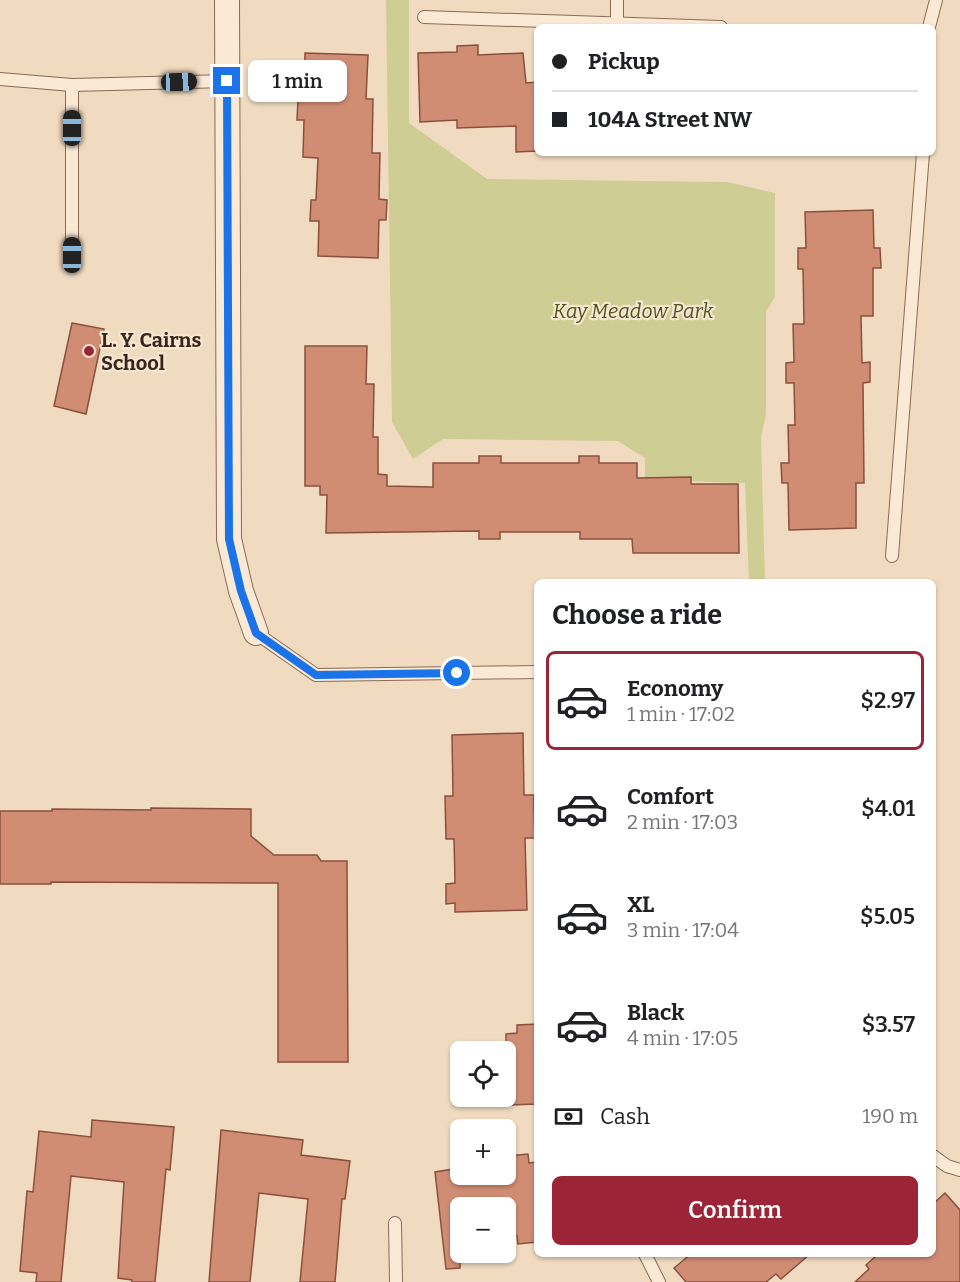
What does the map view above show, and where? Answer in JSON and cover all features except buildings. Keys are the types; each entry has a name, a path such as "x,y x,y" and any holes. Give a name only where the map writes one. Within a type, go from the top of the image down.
{"street":[{"path":"227,0 229,539 241,591 256,633"}],"lane":[{"path":"617,0 617,23"},
{"path":"929,23 936,0"},
{"path":"424,17 643,24"},
{"path":"0,79 72,85 227,81"},
{"path":"72,85 72,255"},
{"path":"892,556 923,156"},
{"path":"256,633 316,675 534,672"},
{"path":"936,1158 947,1166 960,1170"},
{"path":"395,1223 396,1282"},
{"path":"646,1257 659,1282"}],"green space":[{"name":"Kay Meadow Park","path":"386,0 409,0 409,123 487,179 727,182 775,193 775,297 766,311 766,414 761,437 765,579 749,579 745,483 645,480 645,458 618,441 443,439 413,459 392,422"}],"place":[{"name":"L. Y. Cairns School","path":"89,351"}],"route":[{"path":"227,81 229,539 241,591 256,633 316,675 457,673"}]}
